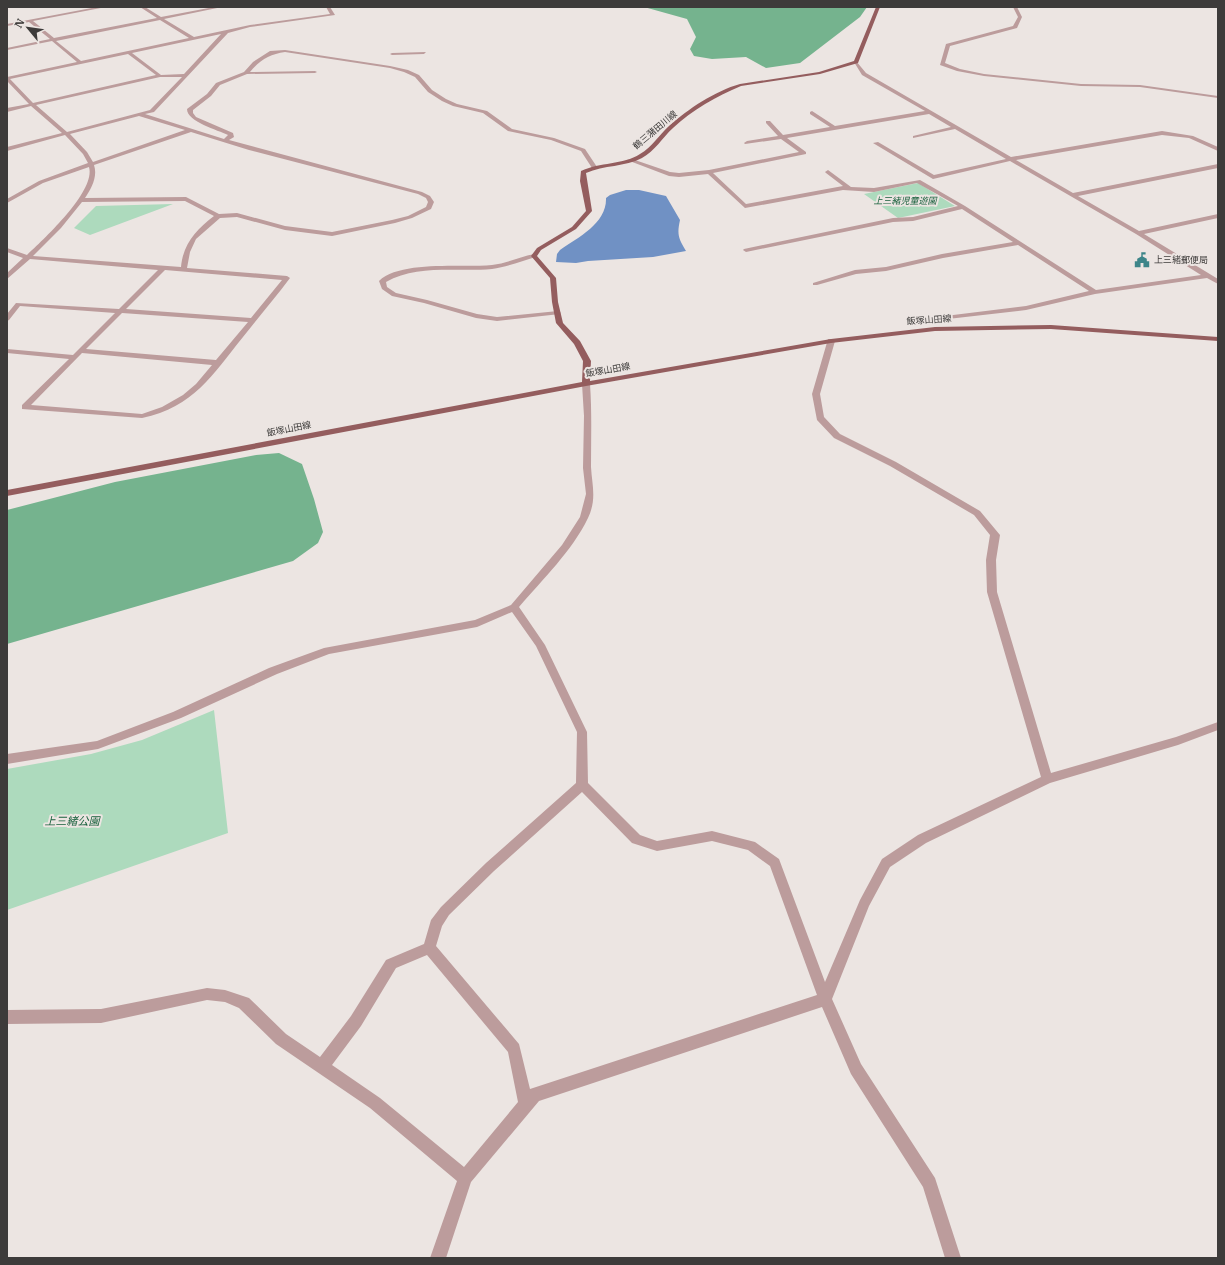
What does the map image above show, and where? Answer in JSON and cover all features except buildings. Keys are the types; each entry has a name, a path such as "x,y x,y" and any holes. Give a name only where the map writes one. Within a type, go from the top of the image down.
{"main road":[{"path":"856,62 878,7"},
{"name":"鶴三潴田川線","path":"594,167 630,160 642,155 673,125 728,89 740,85 820,72 856,62"},
{"path":"586,384 587,361 577,343 560,323 555,302 553,278 534,256 539,249 574,228 589,211 586,190 582,179 583,172 594,167"},
{"name":"飯塚山田線","path":"7,493 586,384 831,341 935,329 1051,327 1218,339"}],"street":[{"path":"7,25 104,7"},
{"path":"142,7 193,39"},
{"path":"7,49 220,7"},
{"path":"7,78 250,26 333,14 328,7"},
{"path":"1015,7 1020,17 1015,27 948,45 942,64 959,70 984,75 1081,85 1140,86 1218,97"},
{"path":"30,21 81,63"},
{"path":"7,149 141,115 156,108 184,75 226,32"},
{"path":"387,66 395,49"},
{"path":"224,141 231,137 231,134 194,118 190,113 190,109 209,95 218,84 246,73 266,55 278,50 387,66 417,76 430,91 444,100 455,105 485,112 510,130 552,139 583,150 594,167"},
{"path":"129,53 160,76"},
{"path":"392,54 424,53"},
{"path":"856,62 864,74 1138,233 1214,279"},
{"path":"246,73 315,72"},
{"path":"7,110 160,76 184,75"},
{"path":"7,78 32,104 66,133 86,155 94,170 90,185 82,200 60,225 7,276"},
{"path":"812,112 834,128"},
{"path":"747,143 930,112"},
{"path":"141,115 224,141 420,193 428,197 431,202 429,208 410,217 380,226 332,234 285,228 237,214 218,216 204,226 187,249 184,260 184,270"},
{"path":"630,160 669,174 679,175 709,172 804,153 782,136 768,122"},
{"path":"915,137 956,128"},
{"path":"7,201 41,182 189,131"},
{"path":"876,143 933,177 1011,159 1162,133 1181,134 1194,137 1218,149"},
{"path":"1072,195 1218,166"},
{"path":"709,172 746,206 843,188 874,190 918,181 963,207 1096,292"},
{"path":"828,172 850,189"},
{"path":"82,200 186,199 218,216"},
{"path":"746,250 893,220 913,219 963,207"},
{"path":"1138,233 1218,216"},
{"path":"815,284 855,272 886,268 925,261 942,256 1019,243"},
{"path":"7,250 27,257 287,278 199,386 185,398 157,414 142,416 25,407 163,268"},
{"path":"534,256 494,266 446,267 404,273 387,277 382,281 384,288 394,295 425,301 476,316 497,319 558,313"},
{"path":"940,318 1026,308 1096,292 1214,279"},
{"path":"7,319 18,304 253,320"},
{"path":"831,341 816,394 820,418 837,436 894,464 977,513 995,535 991,560 992,592 1046,779"},
{"path":"7,351 219,363"},
{"path":"7,759 98,745 177,715 273,671 328,651 477,623 514,607 565,547 584,517 590,494 587,468 588,416 586,384"},
{"path":"514,607 540,645 582,732 582,785 636,839 657,846 712,836 751,846 775,863 825,999 856,1069 930,1183 954,1258"},
{"path":"438,1258 465,1178 534,1095 825,999 864,904 886,863 922,839 1046,779 1178,741 1218,726"},
{"path":"429,948 436,924 445,911 490,866 582,785"},
{"path":"322,1067 356,1021 391,964 429,948"},
{"path":"429,948 514,1050 526,1104"},
{"path":"7,1017 101,1016 207,994 225,996 244,1003 281,1039 375,1103 465,1178"}],"green space":[{"path":"644,7 867,7 860,17 800,63 766,68 746,57 712,59 694,56 690,49 696,37 687,19"},
{"name":"上三緒児童遊園","path":"918,183 955,206 898,218 864,194"},
{"path":"173,204 90,235 74,228 96,206"},
{"path":"279,453 302,464 323,532 318,543 293,561 7,644 7,510 115,482 256,455"},
{"name":"上三緒公園","path":"214,710 228,833 7,910 7,769 91,754 142,740"}],"water":[{"path":"626,190 639,190 666,196 680,220 679,236 686,251 653,257 576,263 556,262 557,254 560,250 597,222 605,207 606,198 610,195"}],"place":[{"name":"上三緒郵便局","path":"1142,260"}]}
